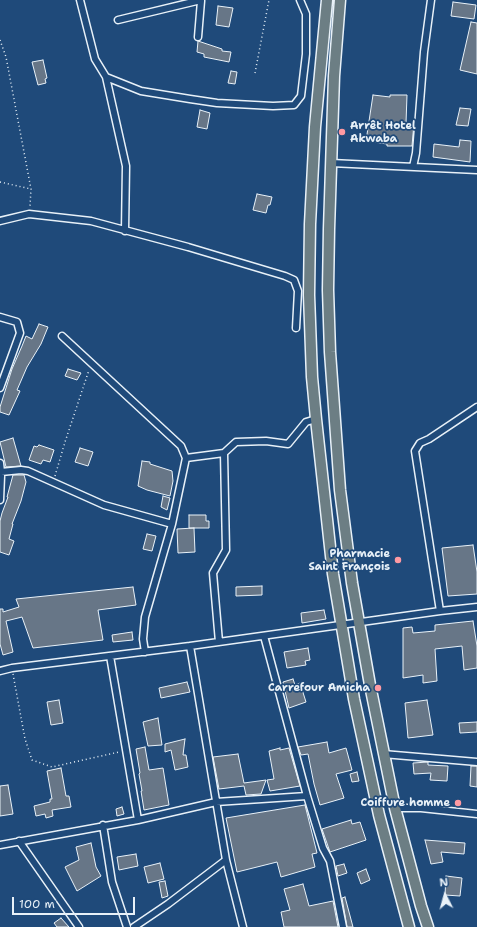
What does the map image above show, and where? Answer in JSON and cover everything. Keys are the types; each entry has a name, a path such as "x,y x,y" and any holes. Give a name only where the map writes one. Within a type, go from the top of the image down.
{"main road":[{"path":"327,0 315,127 310,224 309,295 312,377 333,574 341,626 354,699 378,815 408,927"},
{"path":"340,0 334,76 328,290 330,352 340,490 358,623 384,754 395,808 428,927"}],"street":[{"path":"80,0 95,59 106,77 126,166 125,231"},
{"path":"118,20 201,0 198,37"},
{"path":"106,77 141,91 190,99 217,103 266,106 294,105 301,96 306,54 306,14 300,0"},
{"path":"413,167 416,153 424,52 431,0"},
{"path":"331,163 477,170"},
{"path":"0,221 29,214 91,221 188,247 285,276 294,280 298,291 296,328"},
{"path":"0,317 17,322 20,333 0,388"},
{"path":"62,336 181,446 186,458 172,524 145,617 143,639 145,652"},
{"path":"440,611 416,451 420,443 429,439 477,407"},
{"path":"186,458 224,453 236,442 266,441 288,444 306,422 316,419"},
{"path":"219,642 213,573 226,550 224,453"},
{"path":"0,463 0,500"},
{"path":"0,472 21,470 28,471 104,504 172,524"},
{"path":"0,671 12,668 145,652 477,607"},
{"path":"264,636 323,848 330,861 343,927"},
{"path":"190,646 226,860 243,927"},
{"path":"110,656 128,751 138,820"},
{"path":"384,754 477,762"},
{"path":"0,843 138,820 216,802 308,796"},
{"path":"395,808 421,808 477,814"},
{"path":"102,825 112,882 127,927"},
{"path":"19,841 79,927"},
{"path":"134,927 168,904 226,860"}],"path":[{"path":"255,73 269,0"},
{"path":"0,40 6,57 31,189 29,214"},
{"path":"0,182 31,189"},
{"path":"53,482 91,363"},
{"path":"12,668 24,739 32,760 52,767 128,751"}],"building":[{"path":"453,2 476,5 474,19 451,16"},
{"path":"218,6 233,8 229,27 216,25"},
{"path":"471,22 477,23 477,74 460,70"},
{"path":"198,41 222,49 222,51 231,52 229,62 204,57 204,54 197,52"},
{"path":"43,60 47,78 45,79 46,83 38,85 32,62"},
{"path":"231,71 237,72 235,84 228,83"},
{"path":"373,95 390,97 390,95 407,95 406,123 414,123 412,146 387,146 387,144 366,141"},
{"path":"460,108 471,109 468,126 456,125"},
{"path":"200,110 210,113 207,129 197,127"},
{"path":"460,140 471,141 470,162 433,157 434,144 459,147"},
{"path":"257,194 272,197 266,213 253,210"},
{"path":"39,324 48,327 41,344 27,367 17,390 20,391 9,415 0,412 0,407 12,369 26,336 32,339"},
{"path":"68,369 81,373 77,380 65,376"},
{"path":"13,438 21,466 6,467 0,442"},
{"path":"39,445 54,450 50,462 43,460 41,464 29,460 34,446 37,447"},
{"path":"80,448 93,452 88,466 75,462"},
{"path":"142,461 150,462 150,464 172,471 173,481 170,496 138,486"},
{"path":"13,475 24,475 26,482 21,501 12,524 9,539 14,541 9,555 0,552 0,521"},
{"path":"163,496 170,498 167,510 161,507"},
{"path":"189,515 206,515 206,521 209,521 209,528 189,528"},
{"path":"194,528 195,552 178,553 177,529"},
{"path":"147,534 156,536 152,551 143,549"},
{"path":"473,545 477,572 477,594 448,596 442,548"},
{"path":"262,586 262,595 236,596 236,587"},
{"path":"133,587 136,605 98,610 103,640 33,648 22,617 6,621 13,652 3,655 0,644 0,609 3,609 3,612 19,607 16,599"},
{"path":"324,610 326,619 302,623 301,613"},
{"path":"473,621 477,646 477,668 464,670 462,646 435,649 437,681 423,683 423,675 403,678 403,628 412,627 413,633 435,631 435,625"},
{"path":"132,632 133,640 113,642 112,635"},
{"path":"308,648 310,660 305,661 306,665 287,668 284,652"},
{"path":"293,679 295,685 300,683 306,702 289,708 283,682"},
{"path":"187,682 190,692 161,698 159,688"},
{"path":"59,700 63,723 51,725 47,702"},
{"path":"427,700 433,735 408,738 405,703"},
{"path":"158,718 162,745 148,746 143,722"},
{"path":"477,722 477,732 460,733 459,723"},
{"path":"185,739 183,755 186,755 188,767 175,770 171,750 165,752 165,744"},
{"path":"327,742 329,753 346,748 352,770 336,774 344,798 320,805 308,754 301,755 298,747"},
{"path":"145,747 149,770 163,768 169,805 144,810 136,749"},
{"path":"280,748 280,750 289,748 300,786 270,791 267,780 274,779 269,751"},
{"path":"238,754 244,783 266,780 261,794 246,795 244,786 219,789 213,757"},
{"path":"428,762 428,765 448,766 447,781 430,780 431,773 414,774 413,763"},
{"path":"471,766 477,766 477,787 470,786"},
{"path":"61,768 66,796 69,796 71,807 52,810 53,816 46,818 45,814 36,816 34,806 50,802 50,799 52,799 47,771"},
{"path":"357,772 359,781 352,782 350,774"},
{"path":"8,785 13,814 0,816 0,786"},
{"path":"305,805 317,853 312,854 315,867 281,877 277,862 237,872 226,818"},
{"path":"122,807 124,814 117,816 116,809"},
{"path":"351,820 352,824 360,822 366,840 330,852 322,829"},
{"path":"425,840 465,843 464,854 441,852 443,862 431,864"},
{"path":"91,843 96,867 101,876 77,891 65,867 79,860 76,847"},
{"path":"136,854 138,866 119,870 117,857"},
{"path":"160,863 164,879 148,883 144,867"},
{"path":"344,864 347,873 338,876 336,866"},
{"path":"366,869 370,880 361,884 357,873"},
{"path":"446,876 462,878 460,896 445,895"},
{"path":"165,881 168,896 162,898 159,882"},
{"path":"303,884 309,906 333,901 338,927 284,927 281,912 290,910 284,889"},
{"path":"345,897 353,927 347,927 342,898"},
{"path":"61,918 69,927 57,927 54,923"}],"place":[{"name":"Arrêt Hotel Akwaba","path":"342,132"},
{"name":"Pharmacie Saint François","path":"398,560"},
{"name":"Carrefour Amicha","path":"378,688"},
{"name":"Coiffure homme","path":"458,803"}]}
